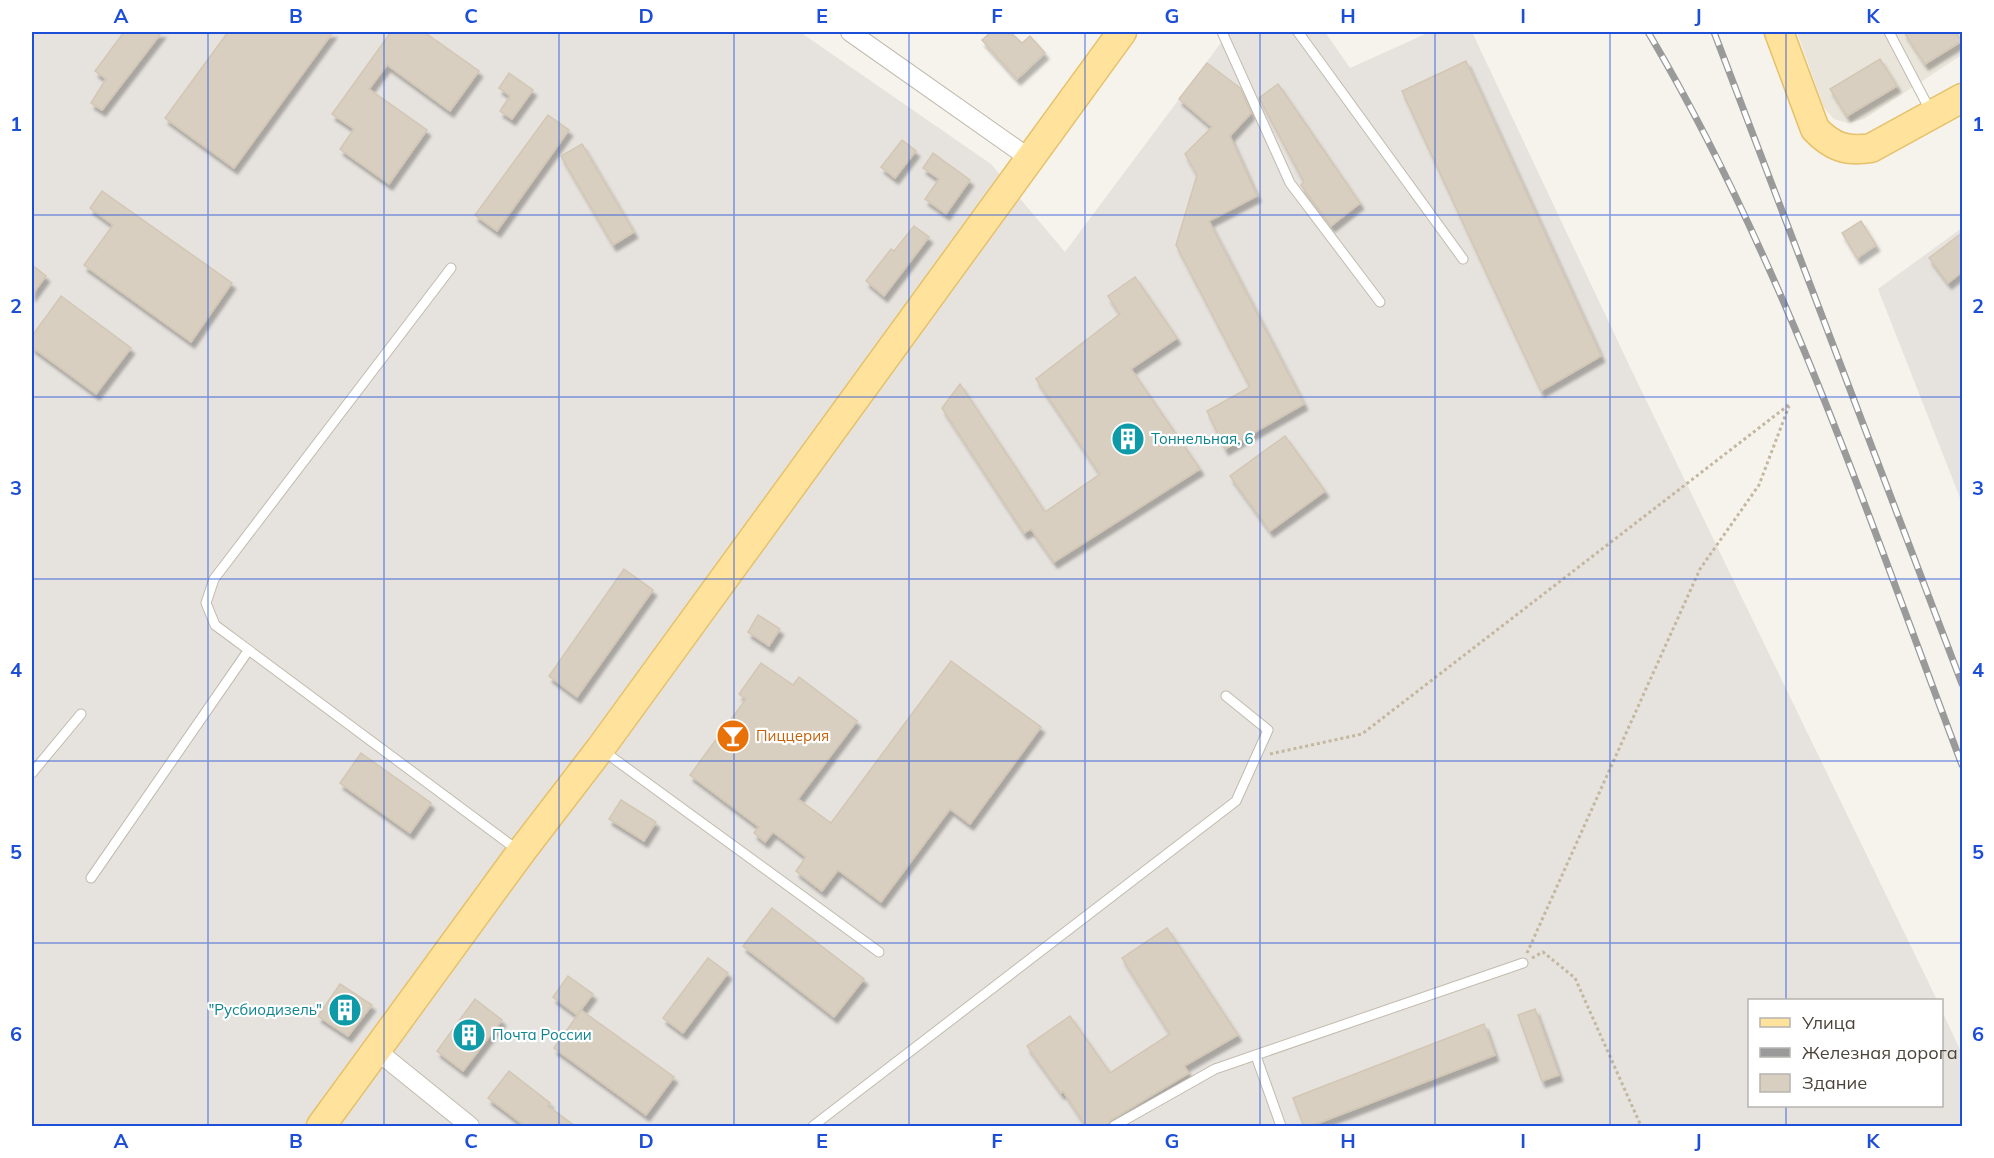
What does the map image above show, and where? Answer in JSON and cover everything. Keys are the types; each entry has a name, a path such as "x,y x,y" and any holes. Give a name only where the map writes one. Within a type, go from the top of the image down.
{"main road":[{"path":"321,1126 521,852 600,749 1122,32"},
{"path":"1779,32 1815,129 1827,141 1841,148 1855,151 1871,148 1903,133 1962,98"}],"street":[{"path":"850,32 1029,158"},
{"path":"376,1050 470,1126"}],"lane":[{"path":"1222,32 1290,183 1380,302"},
{"path":"1298,32 1464,259"},
{"path":"1889,32 1933,116"},
{"path":"451,268 214,579 206,603 214,625 521,852"},
{"path":"91,878 248,651"},
{"path":"813,1126 1236,801 1268,730 1226,696"},
{"path":"32,773 81,714"},
{"path":"600,749 879,952"},
{"path":"1114,1126 1215,1069 1523,963"},
{"path":"1256,1056 1281,1126"}],"path":[{"path":"1256,758 1362,734 1790,404 1759,485 1700,568 1523,963"},
{"path":"1523,963 1543,952 1575,978 1641,1126"}],"shaded area":[{"path":"32,32 800,32 991,164 1065,252 1229,32 1325,32 1350,68 1430,32 1472,32 1630,367 1937,999 1748,999 1748,1107 1943,1107 1943,1013 1962,1054 1962,1126 32,1126"},
{"path":"1797,32 1962,32 1962,55 1864,119 1848,123 1834,119 1824,108"},
{"path":"1962,228 1962,503 1878,289"}],"building":[{"path":"124,32 162,32 102,110 91,103 106,79 95,71"},
{"path":"228,32 333,32 234,168 165,118"},
{"path":"391,32 424,32 479,71 450,111 387,65 369,89 427,130 389,184 340,149 354,129 332,114"},
{"path":"991,32 1010,32 1022,43 1030,36 1045,53 1017,79 982,40"},
{"path":"1904,32 1956,32 1962,41 1925,64"},
{"path":"1880,59 1897,86 1847,116 1830,89"},
{"path":"1466,61 1601,356 1541,391 1402,91"},
{"path":"1207,63 1240,88 1251,113 1230,136 1257,196 1209,221 1304,404 1225,449 1207,411 1250,387 1176,245 1197,175 1185,154 1212,127 1179,99"},
{"path":"509,73 533,90 512,119 500,111 510,96 499,88"},
{"path":"1278,84 1360,203 1331,226 1301,185 1304,182 1259,98"},
{"path":"548,115 569,130 497,231 475,215"},
{"path":"902,140 916,151 895,178 881,167"},
{"path":"582,144 634,232 613,245 561,156"},
{"path":"933,153 970,180 946,214 925,199 939,179 923,168"},
{"path":"102,191 232,283 191,342 84,265 113,225 90,208"},
{"path":"1861,221 1876,245 1857,258 1842,233"},
{"path":"914,226 929,237 884,296 866,281 891,249 894,251"},
{"path":"1962,233 1962,272 1948,283 1929,258"},
{"path":"32,265 46,276 32,295"},
{"name":"Тоннельная, 6","path":"1135,277 1177,338 1131,369 1200,469 1054,562 1031,529 1024,533 942,408 960,384 1045,512 1100,474 1036,379 1120,314 1108,296"},
{"path":"61,296 131,348 96,394 32,347 32,336"},
{"path":"1285,436 1325,491 1270,531 1230,476"},
{"path":"624,569 653,590 577,697 549,676"},
{"path":"758,615 780,629 769,646 748,632"},
{"path":"951,661 1041,727 970,824 950,809 881,902 838,870 822,891 796,871 806,857 773,832 765,842 754,833 759,827 690,775 746,699 739,694 761,663 793,685 799,677 857,721 798,799 831,823"},
{"path":"361,753 431,803 410,833 340,783"},
{"path":"621,800 656,822 644,841 609,819"},
{"path":"772,908 864,979 834,1017 743,946"},
{"path":"1167,928 1238,1035 1184,1066 1189,1073 1111,1120 1107,1126 1086,1126 1063,1091 1061,1093 1027,1046 1070,1016 1110,1073 1170,1034 1122,958"},
{"path":"708,958 728,973 683,1033 663,1018"},
{"path":"568,976 593,994 577,1015 553,997"},
{"name":"\"Русбиодизель\"","path":"340,984 372,1005 348,1036 318,1016"},
{"name":"Почта России","path":"475,999 502,1020 463,1071 437,1051"},
{"path":"1535,1009 1559,1075 1542,1081 1518,1015"},
{"path":"581,1010 674,1077 646,1115 554,1048"},
{"path":"1484,1024 1495,1055 1311,1126 1304,1126 1293,1098"},
{"path":"509,1071 550,1103 548,1106 575,1126 525,1126 488,1098"}],"railway":[{"path":"1648,32 1697,119 1782,299 1857,484 1962,765"},
{"path":"1714,32 1962,684"}],"place":[{"name":"Тоннельная, 6","path":"1128,439"},
{"name":"Пиццерия","path":"733,736"},
{"name":"\"Русбиодизель\"","path":"345,1010"},
{"name":"Почта России","path":"469,1035"}]}
